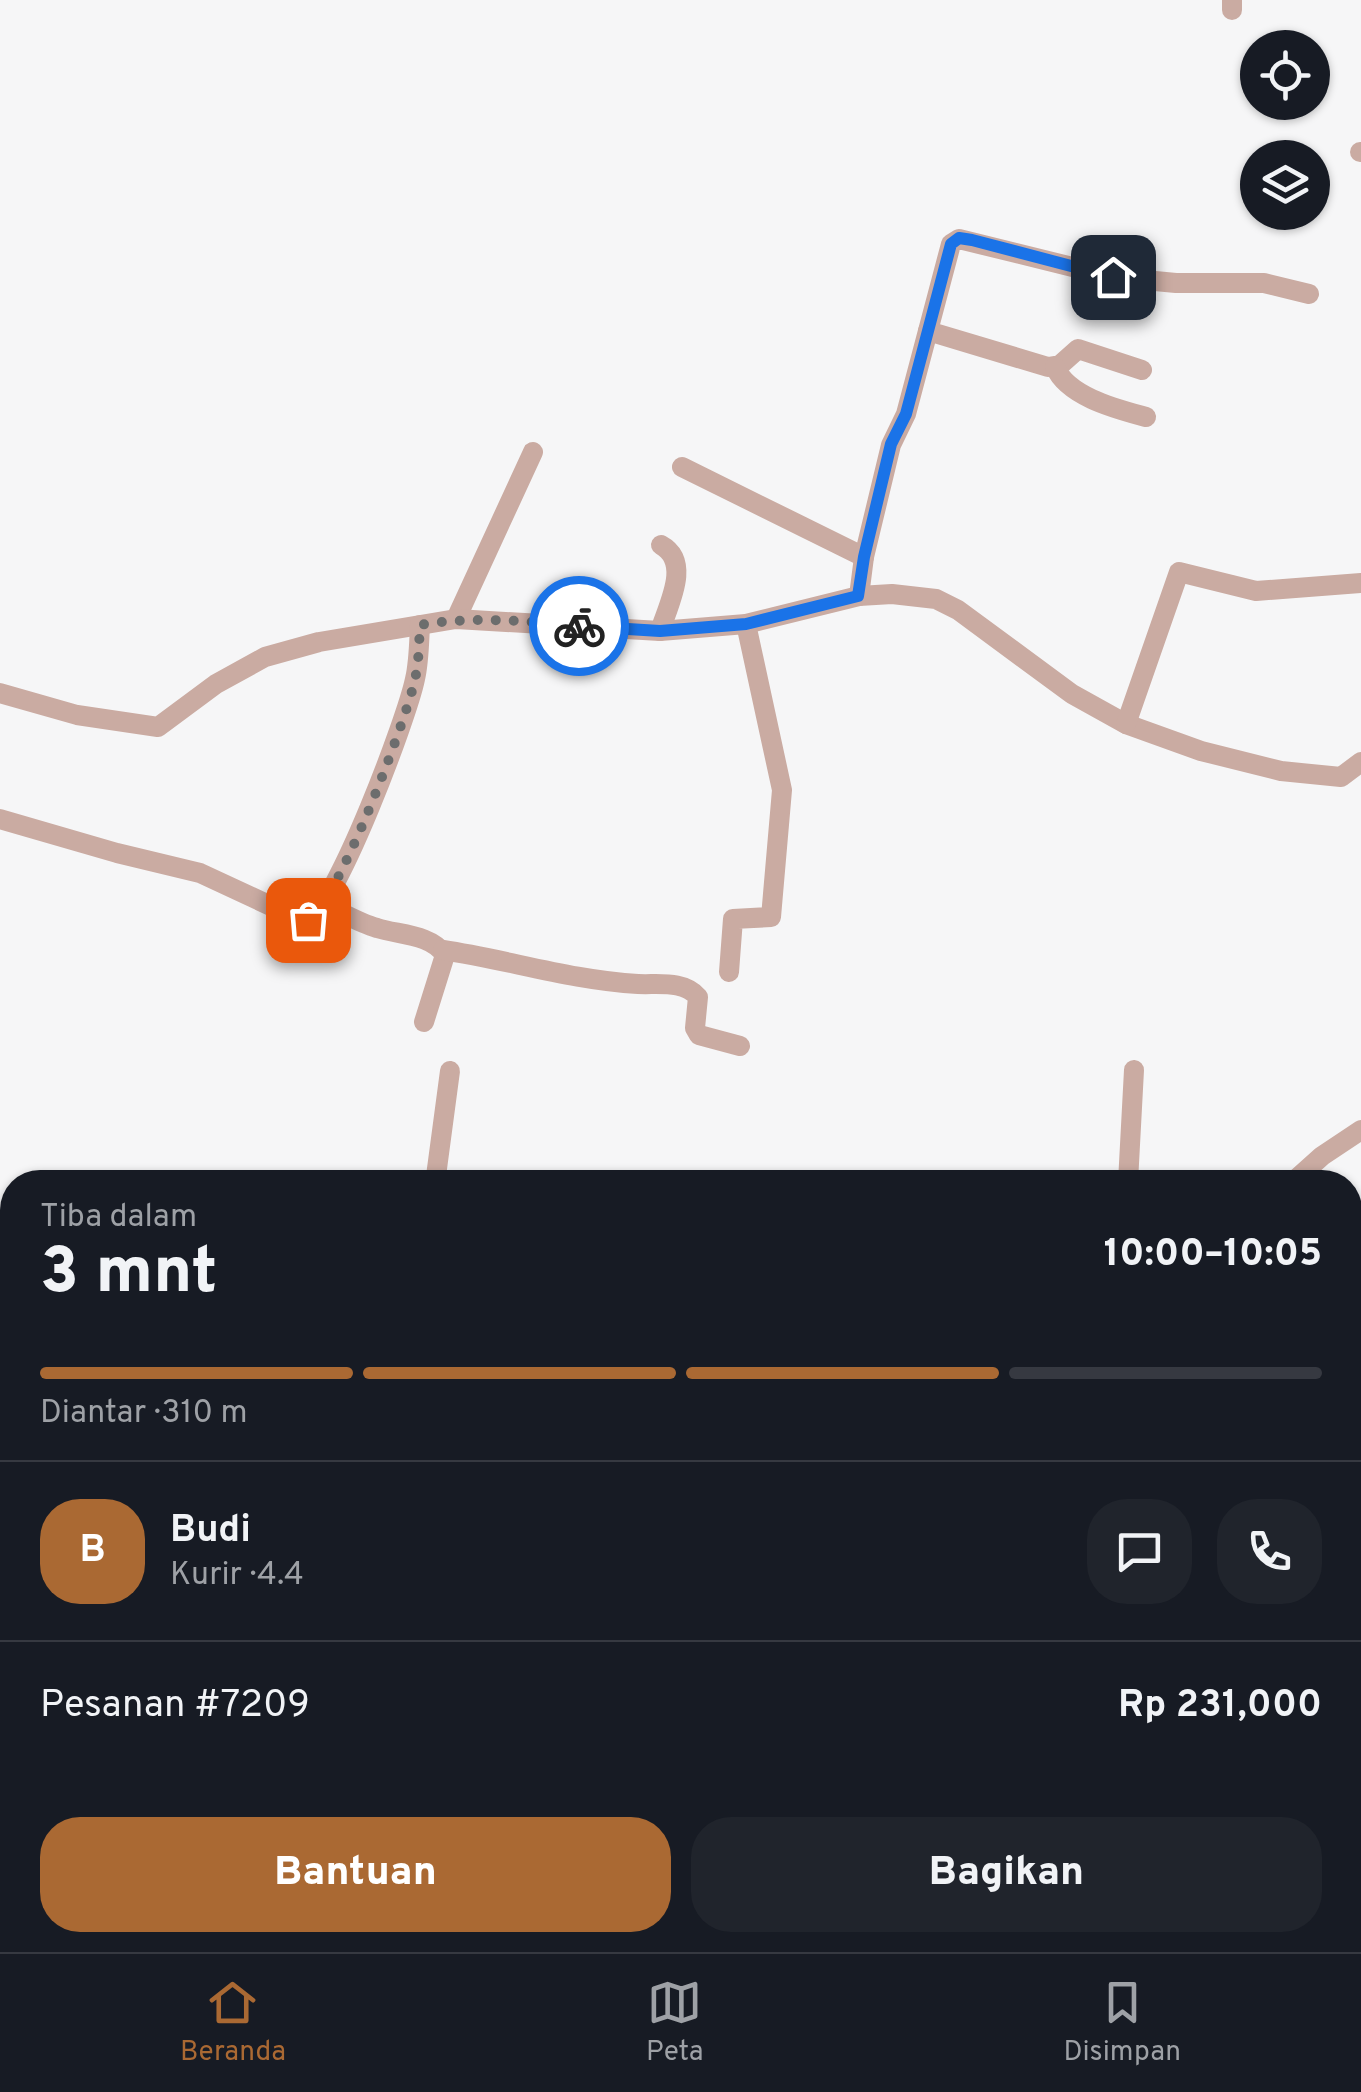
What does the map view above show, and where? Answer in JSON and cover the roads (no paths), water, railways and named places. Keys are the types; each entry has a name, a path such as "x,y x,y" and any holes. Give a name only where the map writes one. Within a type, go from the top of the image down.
{"street":[{"path":"858,596 891,444 906,414 951,244 959,238 1113,277 1176,284 1264,283 1309,294"},
{"path":"928,331 1055,368"},
{"path":"1055,368 1078,349 1142,370"},
{"path":"1055,368 1060,380 1080,391 1112,407 1146,417"},
{"path":"456,619 533,452"},
{"path":"682,468 864,557"},
{"path":"660,631 677,572 677,560 661,546"},
{"path":"1126,724 1179,572 1256,591 1361,583"},
{"path":"0,693 78,715 158,726 216,684 265,657 319,642 456,619 660,631 746,624 858,596 892,594 936,599 958,610 1072,694 1126,724 1201,751 1280,771 1340,777 1361,762"},
{"path":"729,972 733,919 771,917 782,790 746,624"},
{"path":"0,819 200,873 301,920 315,916 344,868 405,714 415,678 420,625"},
{"path":"324,904 378,929 430,942 443,950 504,959 584,978 684,987 698,997 695,1028 699,1035 740,1046"},
{"path":"424,1022 445,955 443,950"},
{"path":"1129,1170 1134,1070"},
{"path":"437,1170 450,1071"},
{"path":"1306,1170 1361,1130"},
{"path":"0,1588 0,1633"}]}
